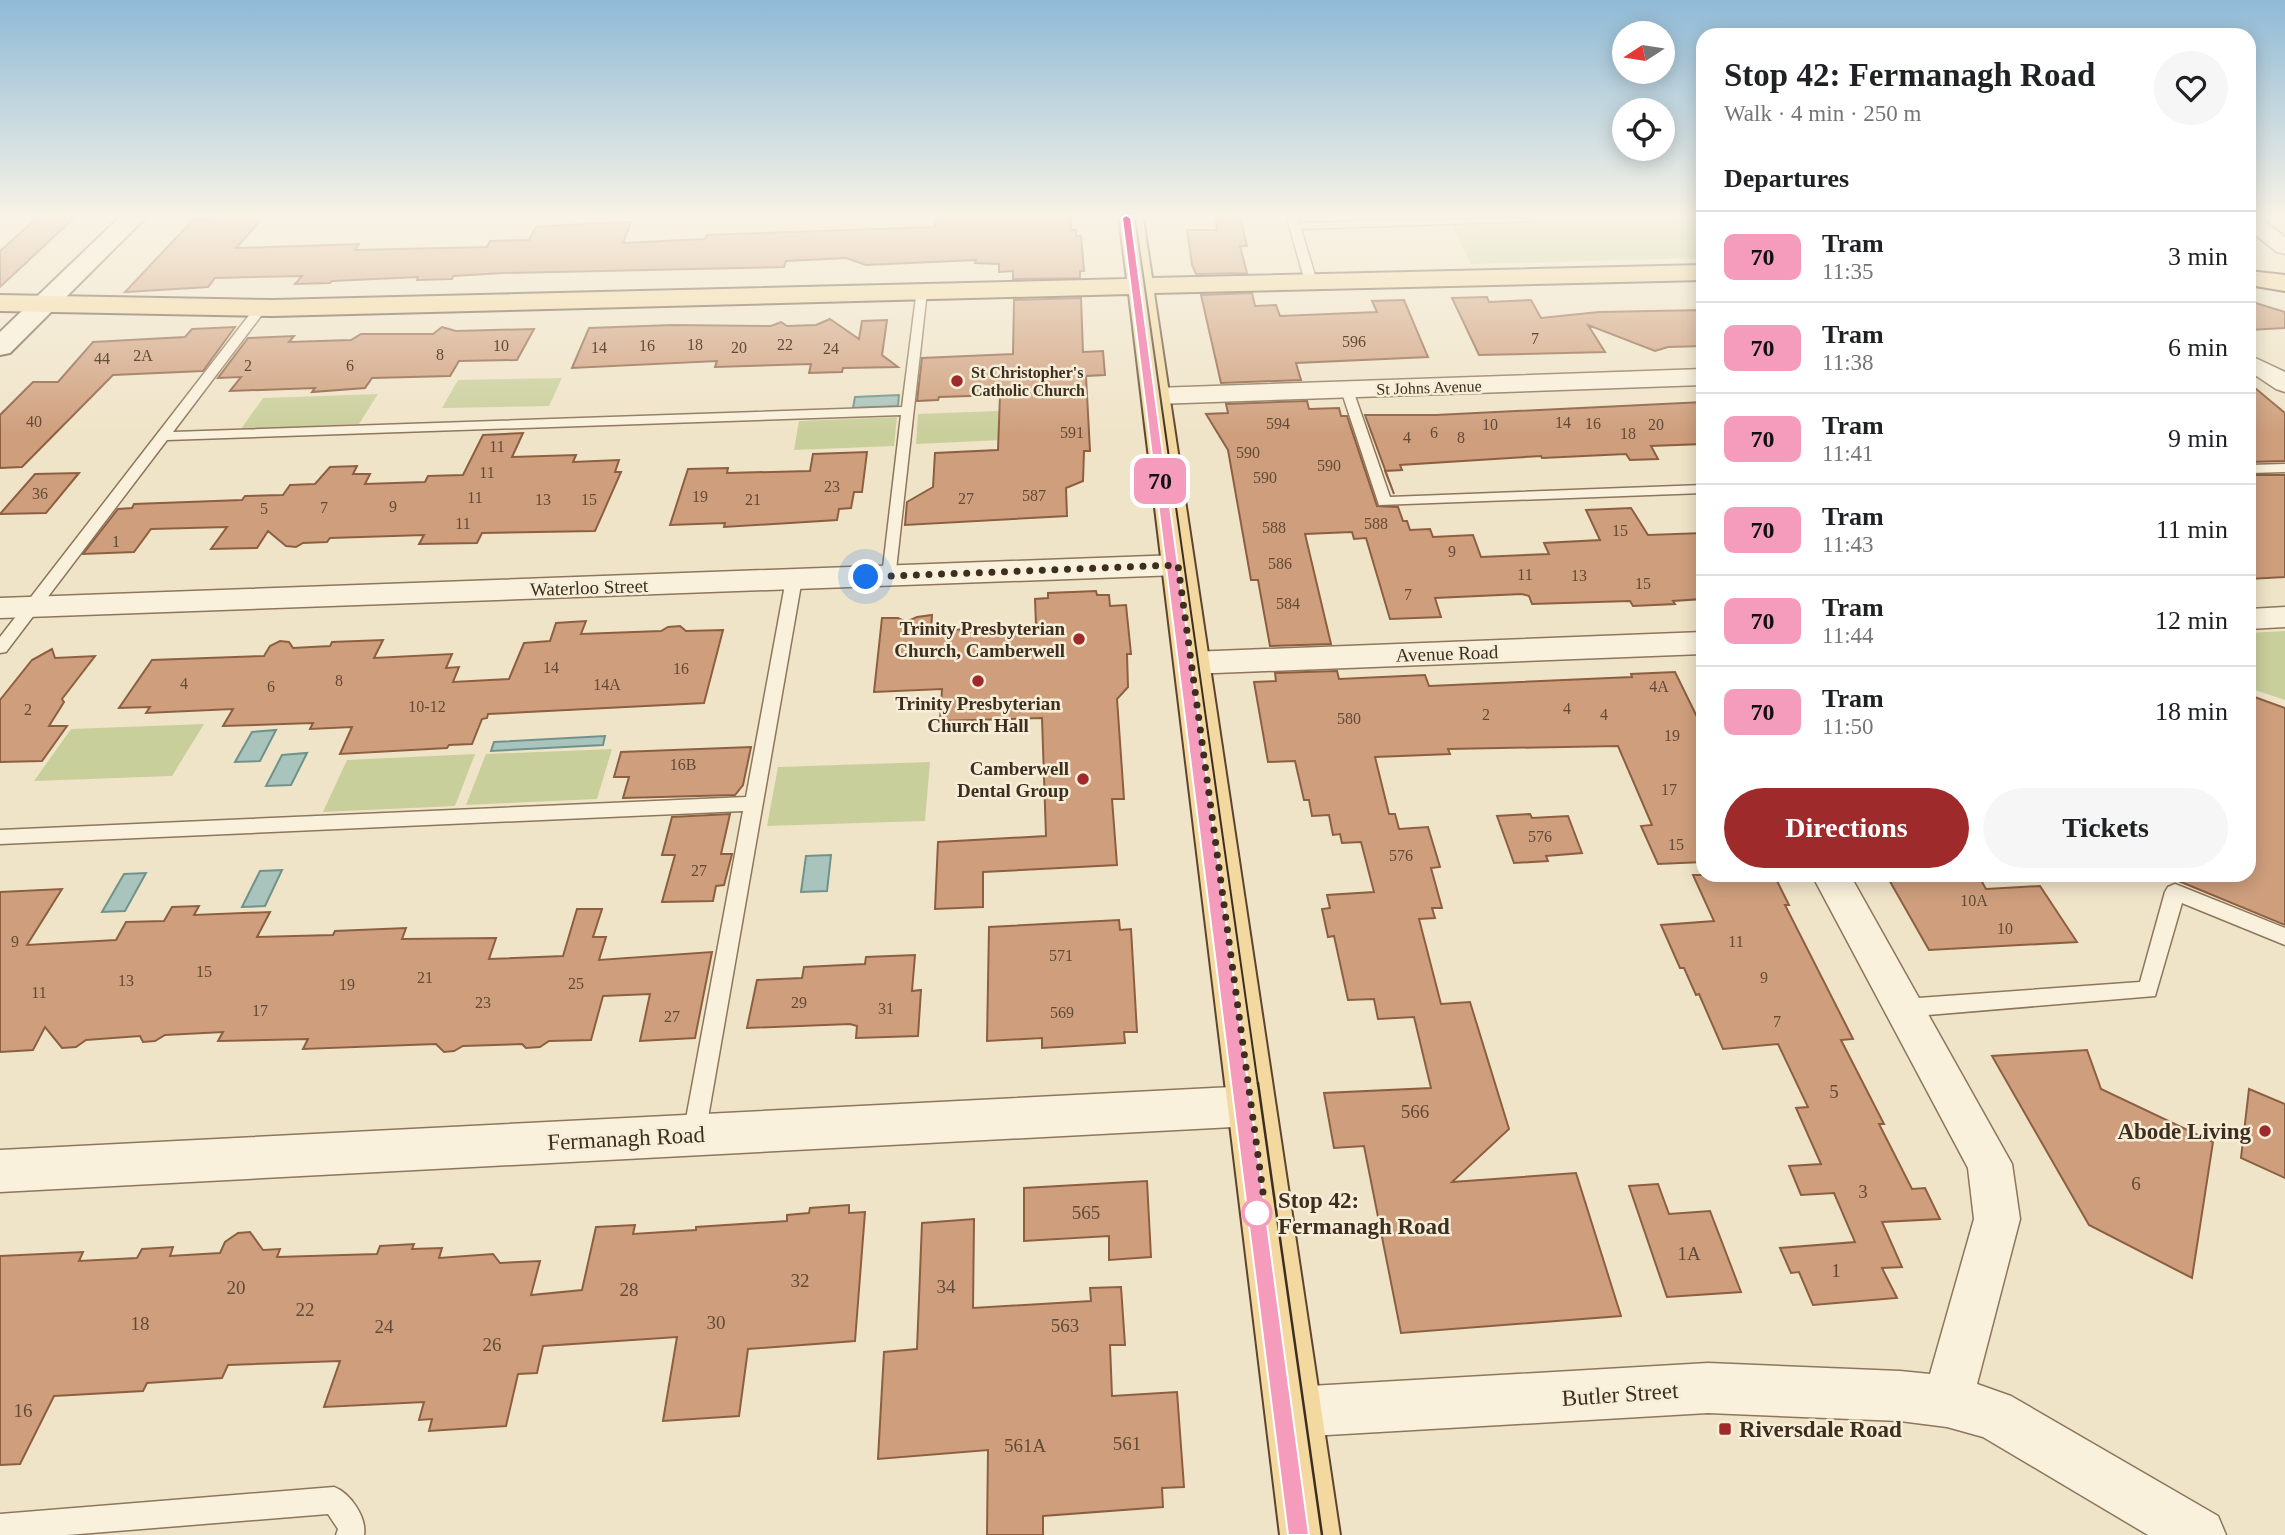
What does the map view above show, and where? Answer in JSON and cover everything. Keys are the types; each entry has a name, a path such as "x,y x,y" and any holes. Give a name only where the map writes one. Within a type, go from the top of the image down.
{"main road":[{"path":"0,303 261,308 948,290"},
{"path":"1140,290 1310,1535"}],"street":[{"path":"0,347 60,290"},
{"path":"2256,365 2285,384"},
{"name":"St Johns Avenue","path":"1155,397 1696,377"},
{"name":"Waterloo Street","path":"0,608 1178,565"},
{"path":"2256,618 2285,617"},
{"name":"Avenue Road","path":"1190,663 1696,643"},
{"path":"1836,882 1990,1164 1997,1219 1947,1402"},
{"name":"Fermanagh Road","path":"0,1171 1252,1106"},
{"name":"Butler Street","path":"1293,1412 1708,1388 1900,1396 1947,1402 1993,1413 2194,1534"}],"lane":[{"path":"890,576 921,290"},
{"path":"0,648 261,308"},
{"path":"1346,390 1384,502 1696,489"},
{"path":"163,436 908,411"},
{"path":"2256,469 2285,468"},
{"path":"694,1135 794,579"},
{"path":"0,837 753,804"},
{"path":"1904,1008 2148,990 2175,892 2285,937"},
{"path":"0,1527 334,1500 352,1526 349,1535"}],"green space":[{"path":"562,378 549,406 442,408 458,380"},
{"path":"378,394 359,424 241,429 263,398"},
{"path":"1024,410 1025,439 916,444 918,414"},
{"path":"897,417 894,446 794,450 799,421"},
{"path":"2285,631 2285,700 2256,690 2256,633"},
{"path":"204,724 172,776 34,781 71,729"},
{"path":"612,749 597,799 466,805 486,754"},
{"path":"475,754 455,806 323,812 347,760"},
{"path":"930,762 925,821 767,826 778,767"}],"water":[{"path":"899,395 898,406 853,408 855,397"},
{"path":"276,730 260,761 235,762 252,732"},
{"path":"605,736 603,745 491,751 494,742"},
{"path":"307,753 291,785 266,786 282,755"},
{"path":"831,855 827,891 801,892 806,856"},
{"path":"282,870 265,906 242,907 260,871"},
{"path":"146,873 125,911 102,912 124,874"}],"building":[{"path":"127,290 164,290 125,292"},
{"path":"1252,293 1255,306 1276,305 1280,316 1377,312 1372,301 1404,300 1428,357 1296,363 1301,380 1221,383 1201,295"},
{"path":"1487,297 1489,302 1531,300 1541,318 1599,312 1696,310 1696,346 1668,347 1655,351 1588,325 1605,352 1479,355 1452,298"},
{"path":"1081,298 1083,352 1103,351 1105,375 1086,376 1090,451 1084,451 1083,481 1066,488 1067,516 905,525 907,502 933,487 935,453 998,450 1000,395 939,397 938,400 917,401 922,358 1013,354 1014,300"},
{"path":"2256,303 2285,312 2285,328 2256,330"},
{"path":"830,319 859,339 862,321 887,320 882,355 898,367 843,368 842,372 809,373 811,364 715,367 717,361 572,368 589,328 771,326 781,322 787,326 816,325"},
{"path":"235,327 203,371 113,375 22,467 0,468 0,415 33,382 58,382 93,342 185,337 192,329"},
{"path":"442,327 456,331 534,329 517,360 459,361 450,376 372,378 365,388 312,392 315,388 230,391 241,377 218,378 248,338 294,336 289,342 351,340 361,334 433,334"},
{"path":"2256,389 2285,413 2285,461 2256,462"},
{"path":"1307,401 1309,409 1339,408 1341,416 1347,416 1377,506 1398,507 1410,530 1430,529 1433,537 1473,535 1481,557 1549,554 1544,543 1600,540 1586,510 1631,508 1648,535 1696,533 1696,599 1673,601 1675,604 1633,606 1630,601 1532,604 1529,596 1522,594 1435,598 1441,617 1390,619 1366,538 1354,539 1352,532 1305,534 1331,644 1270,646 1258,580 1251,580 1228,450 1206,414 1228,413 1226,404"},
{"path":"1696,402 1696,444 1651,446 1658,459 1630,460 1626,454 1541,456 1400,465 1402,470 1386,471 1365,415 1436,415"},
{"path":"523,433 512,457 576,455 573,462 619,460 615,472 621,472 595,531 482,533 477,543 419,544 424,535 330,538 327,542 303,543 296,547 286,546 268,531 257,548 211,549 227,527 151,529 134,552 83,554 118,509 132,508 134,504 242,500 245,496 283,495 290,485 315,484 330,467 357,466 353,474 370,474 365,484 425,482 428,476 463,475 483,435"},
{"path":"867,452 862,492 854,492 851,508 839,509 837,520 724,527 725,523 670,525 688,469 728,468 727,473 810,471 813,454"},
{"path":"79,473 46,513 0,514 35,474"},
{"path":"2256,475 2285,475 2285,577 2256,579"},
{"path":"1096,591 1097,595 1109,595 1110,606 1126,605 1131,654 1127,654 1128,687 1117,699 1124,799 1112,799 1117,865 983,872 983,907 935,909 938,842 1046,836 1042,718 940,721 942,689 874,692 882,618 898,618 906,622 932,615 931,631 1029,626 1036,625 1035,599 1048,598 1048,593"},
{"path":"586,621 581,634 661,631 680,626 686,631 723,630 704,703 488,714 487,718 482,719 472,744 449,745 447,748 340,754 352,727 310,729 313,723 223,726 233,709 146,713 150,707 119,708 152,660 264,656 270,646 280,641 289,642 293,648 330,646 332,642 383,640 374,658 452,654 446,668 459,667 453,682 509,679 524,643 550,641 556,623"},
{"path":"52,649 55,658 95,656 62,699 64,702 49,726 67,726 42,761 0,762 0,700 32,660"},
{"path":"1337,671 1339,679 1425,675 1429,686 1632,677 1631,674 1675,672 1696,715 1696,862 1658,864 1641,826 1652,825 1618,746 1448,749 1450,754 1375,757 1389,814 1395,814 1399,829 1428,827 1440,867 1431,868 1442,908 1432,908 1435,918 1419,919 1441,1004 1470,1002 1509,1129 1452,1182 1576,1173 1621,1316 1401,1333 1364,1146 1334,1148 1324,1093 1431,1088 1414,1017 1378,1019 1374,999 1348,1000 1334,936 1328,937 1322,909 1330,908 1327,895 1374,892 1361,842 1342,843 1340,834 1333,835 1329,815 1312,816 1309,800 1304,800 1295,761 1268,762 1254,682 1276,681 1275,673"},
{"path":"2256,698 2285,708 2285,925 2181,882 2256,882"},
{"path":"751,747 743,785 735,795 623,798 629,777 614,777 621,752"},
{"path":"730,814 721,854 732,854 724,885 716,886 713,901 662,902 675,855 662,855 672,817"},
{"path":"1530,814 1532,818 1568,816 1582,853 1546,856 1548,861 1514,863 1497,816"},
{"path":"1696,882 1778,882 1789,905 1785,905 1853,1039 1841,1040 1884,1124 1879,1124 1912,1189 1925,1188 1940,1219 1882,1222 1902,1267 1882,1268 1897,1298 1813,1305 1799,1272 1791,1273 1780,1248 1855,1242 1834,1193 1801,1195 1789,1166 1821,1164 1796,1108 1808,1107 1778,1044 1723,1049 1699,994 1696,995 1684,968 1680,968 1661,925 1714,921"},
{"path":"1890,882 1982,882 1986,889 2040,886 2077,942 1929,950"},
{"path":"62,889 27,945 116,940 126,922 164,921 172,907 199,906 194,915 270,912 257,937 333,935 335,931 406,928 402,939 496,938 489,959 563,956 577,909 602,909 593,937 606,937 599,960 712,952 695,1038 640,1041 650,994 603,996 591,1040 549,1041 540,1047 526,1048 522,1044 463,1046 444,1052 436,1044 303,1049 308,1039 218,1041 223,1032 165,1035 155,1041 143,1042 140,1036 86,1040 76,1047 62,1048 45,1027 33,1050 0,1052 0,892"},
{"path":"1119,920 1120,930 1131,929 1137,1032 1124,1032 1125,1043 1042,1048 1042,1038 987,1041 989,927"},
{"path":"915,955 912,991 921,990 918,1036 856,1038 857,1026 850,1024 747,1028 757,980 802,978 804,967 865,964 866,957"},
{"path":"2087,1050 2101,1089 2213,1142 2192,1278 2089,1225 1992,1056"},
{"name":"Abode Living","path":"2249,1089 2285,1104 2285,1178 2241,1158"},
{"path":"1147,1181 1151,1257 1109,1260 1109,1236 1024,1241 1024,1188"},
{"path":"1658,1184 1669,1214 1710,1211 1741,1292 1667,1297 1629,1186"},
{"path":"849,1205 849,1213 865,1212 855,1341 748,1349 739,1416 663,1421 677,1337 543,1346 537,1373 518,1374 506,1426 429,1431 432,1419 419,1420 424,1402 324,1407 340,1361 228,1365 222,1378 147,1383 143,1391 54,1396 20,1464 0,1465 0,1256 83,1252 79,1261 137,1258 142,1249 173,1247 170,1256 220,1253 225,1242 238,1233 250,1232 263,1250 280,1249 277,1257 377,1254 380,1246 414,1244 412,1249 442,1248 439,1258 493,1254 500,1263 540,1261 531,1295 582,1290 596,1227 635,1225 633,1234 696,1230 696,1227 787,1221 787,1215 809,1213 810,1208"},
{"path":"974,1219 973,1308 1091,1301 1090,1288 1121,1287 1125,1345 1110,1345 1112,1396 1177,1392 1184,1487 1162,1488 1163,1507 1043,1516 1043,1535 987,1535 988,1450 878,1459 884,1352 917,1349 922,1223"}],"tram line":[{"name":"70","path":"1135,290 1298,1535"},
{"path":"1145,290 1258,1085"},
{"path":"1140,324 1239,1085"},
{"path":"1239,1083 1298,1535"},
{"path":"1258,1083 1322,1535"}],"place":[{"name":"St Christopher's Catholic Church","path":"957,381"},
{"name":"Trinity Presbyterian Church, Camberwell","path":"1079,639"},
{"name":"Trinity Presbyterian Church Hall","path":"978,681"},
{"name":"Camberwell Dental Group","path":"1083,779"},
{"name":"Abode Living","path":"2265,1131"},
{"name":"Stop 42: Fermanagh Road","path":"1257,1213"},
{"name":"Riversdale Road","path":"1725,1429"}],"route":[{"path":"866,577 1178,565 1267,1222 1257,1213"}]}
